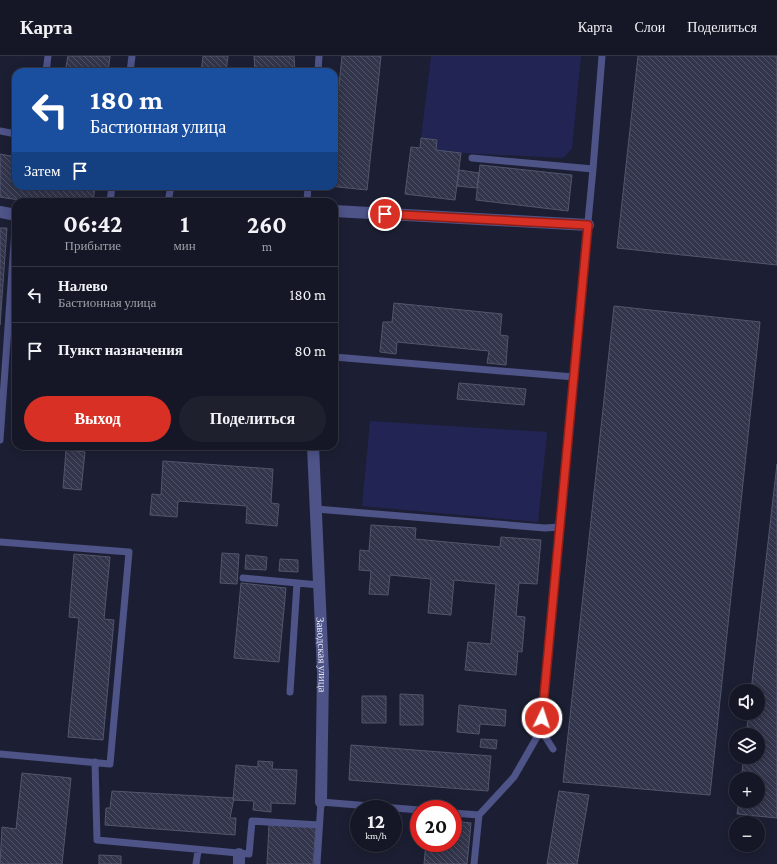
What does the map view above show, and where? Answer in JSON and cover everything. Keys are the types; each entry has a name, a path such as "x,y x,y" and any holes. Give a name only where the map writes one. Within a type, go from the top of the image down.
{"street":[{"path":"0,212 12,214"},
{"path":"338,212 588,225"},
{"name":"Заводская улица","path":"313,450 323,673 321,802"}],"lane":[{"path":"46,68 48,56"},
{"path":"130,68 132,56"},
{"path":"318,68 319,56"},
{"path":"474,864 479,815 514,777 541,730 588,225 602,56"},
{"path":"0,131 12,133"},
{"path":"472,158 593,169"},
{"path":"0,440 12,270"},
{"path":"338,357 558,376 574,376"},
{"path":"316,510 559,527"},
{"path":"0,542 129,552 110,764 0,754"},
{"path":"243,578 319,585"},
{"path":"290,692 297,583"},
{"path":"541,730 553,749"},
{"path":"95,762 97,840 198,851 239,859 249,854 252,821 319,825"},
{"path":"321,802 410,809"},
{"name":"Заводская улица","path":"317,864 321,802"},
{"path":"462,814 479,815"},
{"path":"196,864 198,851"}],"shaded area":[{"path":"431,56 581,56 572,149 563,158 461,153 436,150 437,140 421,138"},
{"path":"370,421 547,432 538,522 362,506"}],"building":[{"path":"68,56 110,56 108,68 66,68"},
{"path":"203,56 228,56 226,68 202,68"},
{"path":"254,56 294,56 295,68 255,68"},
{"path":"342,56 381,56 367,190 338,187 338,95"},
{"path":"638,56 777,56 777,265 617,248"},
{"path":"421,138 437,140 436,150 461,153 455,200 405,194 411,147 420,148"},
{"path":"0,154 12,156 12,190 94,190 94,198 12,199 0,197"},
{"path":"480,165 572,175 568,211 476,200"},
{"path":"459,170 479,173 477,188 457,186"},
{"path":"0,228 7,228 0,325"},
{"path":"394,303 502,314 500,335 508,336 506,365 487,363 489,351 397,342 396,354 380,352 383,322 392,322"},
{"path":"614,306 760,322 710,795 563,782"},
{"path":"459,383 526,389 524,405 457,399"},
{"path":"66,450 85,452 81,490 63,488"},
{"path":"163,461 273,469 271,503 279,504 277,526 246,523 247,506 178,501 177,517 150,515 152,494 161,495"},
{"path":"777,464 777,818 737,814 738,808 765,808 765,772 742,772 743,764 765,764 765,728 747,728 748,720 765,720 765,684 752,684"},
{"path":"371,525 416,528 415,539 500,547 501,537 541,540 537,584 519,583 516,616 525,617 522,652 518,651 516,675 465,670 468,642 491,644 496,584 454,580 451,615 428,613 431,579 390,575 388,595 369,594 371,571 359,570 360,550 369,551"},
{"path":"222,553 239,554 237,584 220,583"},
{"path":"74,554 110,557 104,619 114,620 103,740 68,737 79,618 69,617"},
{"path":"246,555 267,557 266,570 245,569"},
{"path":"280,559 298,560 298,572 279,571"},
{"path":"241,583 286,588 279,662 234,658"},
{"path":"400,694 423,695 423,725 400,725"},
{"path":"362,696 386,696 386,723 362,723"},
{"path":"459,705 506,710 505,726 480,724 479,734 457,732"},
{"path":"481,739 497,740 496,749 480,747"},
{"path":"351,745 491,756 488,791 349,780"},
{"path":"258,761 273,762 272,769 297,770 295,804 271,803 271,812 253,810 254,801 233,800 236,765 258,767"},
{"path":"22,773 71,778 62,864 0,864 2,827 16,829"},
{"path":"112,791 234,798 230,818 236,818 235,835 105,825 106,808 110,808"},
{"path":"559,791 589,795 577,864 547,864"},
{"path":"462,822 471,823 467,864 424,864 425,852 462,852"},
{"path":"269,824 316,827 313,864 267,864"},
{"path":"99,855 121,856 121,864 99,864"}],"route":[{"path":"385,214 588,225 542,718"}]}
